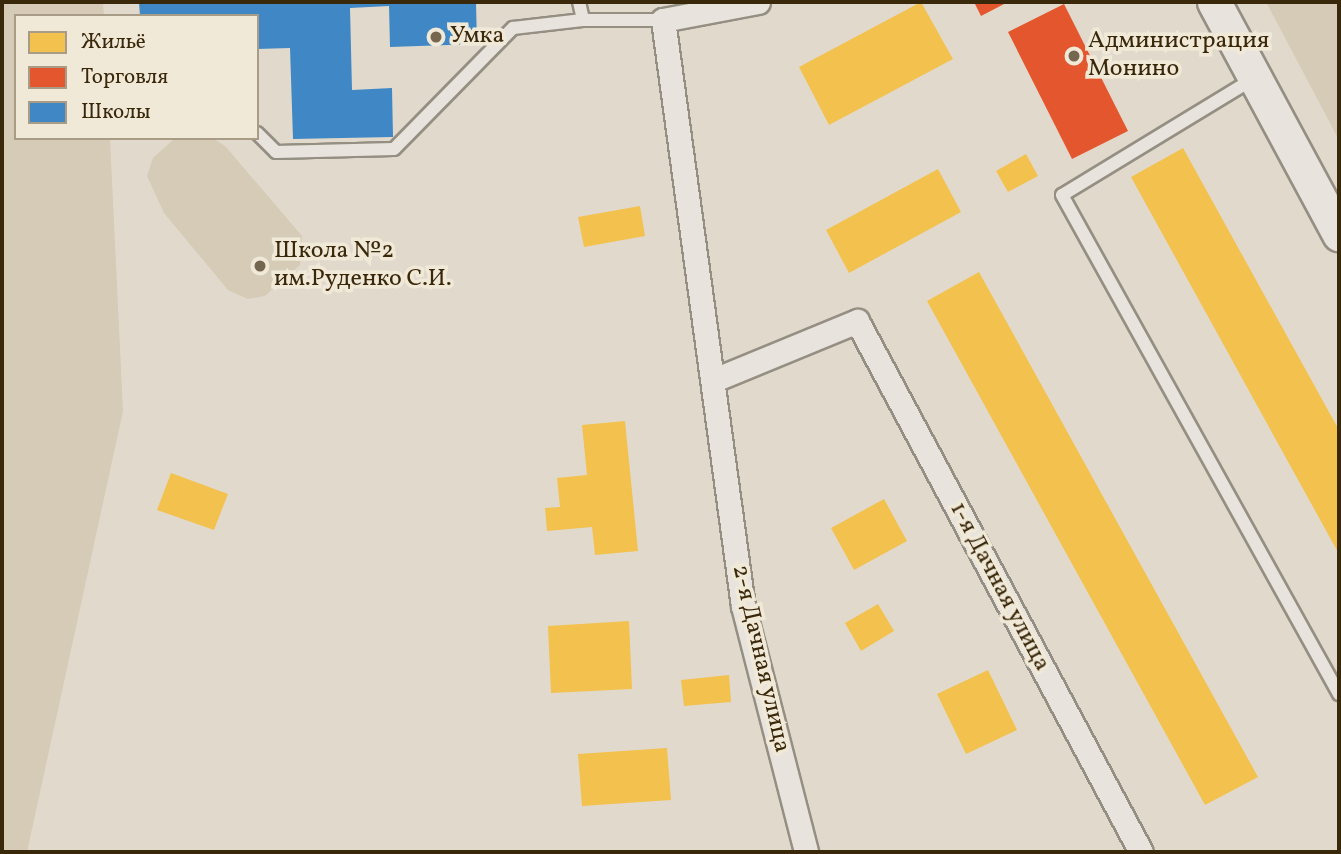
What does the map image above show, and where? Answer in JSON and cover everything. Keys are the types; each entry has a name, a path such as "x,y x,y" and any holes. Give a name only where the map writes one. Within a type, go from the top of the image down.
{"main road":[{"path":"1214,2 1339,234"}],"street":[{"path":"663,20 758,2"},
{"name":"2-я Дачная улица","path":"663,20 743,606 806,852"},
{"name":"1-я Дачная улица","path":"714,380 858,321 1141,852"}],"lane":[{"path":"579,2 583,20"},
{"path":"259,135 276,152 394,149 513,28 583,20 663,20"},
{"path":"1255,78 1062,195 1339,694"}],"shaded area":[{"path":"2,2 103,2 104,14 14,14 14,140 110,140 123,411 27,852 2,852"},
{"path":"1266,2 1339,2 1339,140"},
{"path":"173,140 216,140 226,147 302,236 300,265 265,296 248,299 228,290 164,213 147,176 153,158"}],"building: Жильё":[{"path":"921,2 953,59 829,125 799,67"},
{"path":"1183,148 1339,430 1339,554 1131,177"},
{"path":"1026,154 1038,176 1008,192 996,171"},
{"path":"938,169 961,212 849,273 826,230"},
{"path":"640,206 645,236 584,247 578,217"},
{"path":"979,272 1258,777 1205,805 927,301"},
{"path":"625,421 638,551 595,555 592,527 547,531 545,508 560,507 557,478 587,475 582,425"},
{"path":"171,473 228,494 214,530 157,510"},
{"path":"884,499 907,541 854,570 831,528"},
{"path":"878,604 894,631 861,651 845,623"},
{"path":"629,621 632,689 551,693 548,626"},
{"path":"988,670 1017,730 966,754 937,694"},
{"path":"729,675 731,702 684,706 681,680"},
{"path":"667,748 671,800 582,806 578,754"}],"building: Торговля":[{"path":"974,2 1008,2 981,16"},
{"path":"1064,4 1128,131 1072,159 1008,32"}],"building: Школы":[{"path":"139,2 476,2 477,44 390,47 389,6 350,8 352,90 392,88 393,137 293,139 290,48 259,49 259,14 140,14"}],"place":[{"name":"Умка","path":"436,37"},
{"name":"Администрация Монино","path":"1074,56"},
{"name":"Школа №2 им.Руденко С.И.","path":"260,266"}]}
